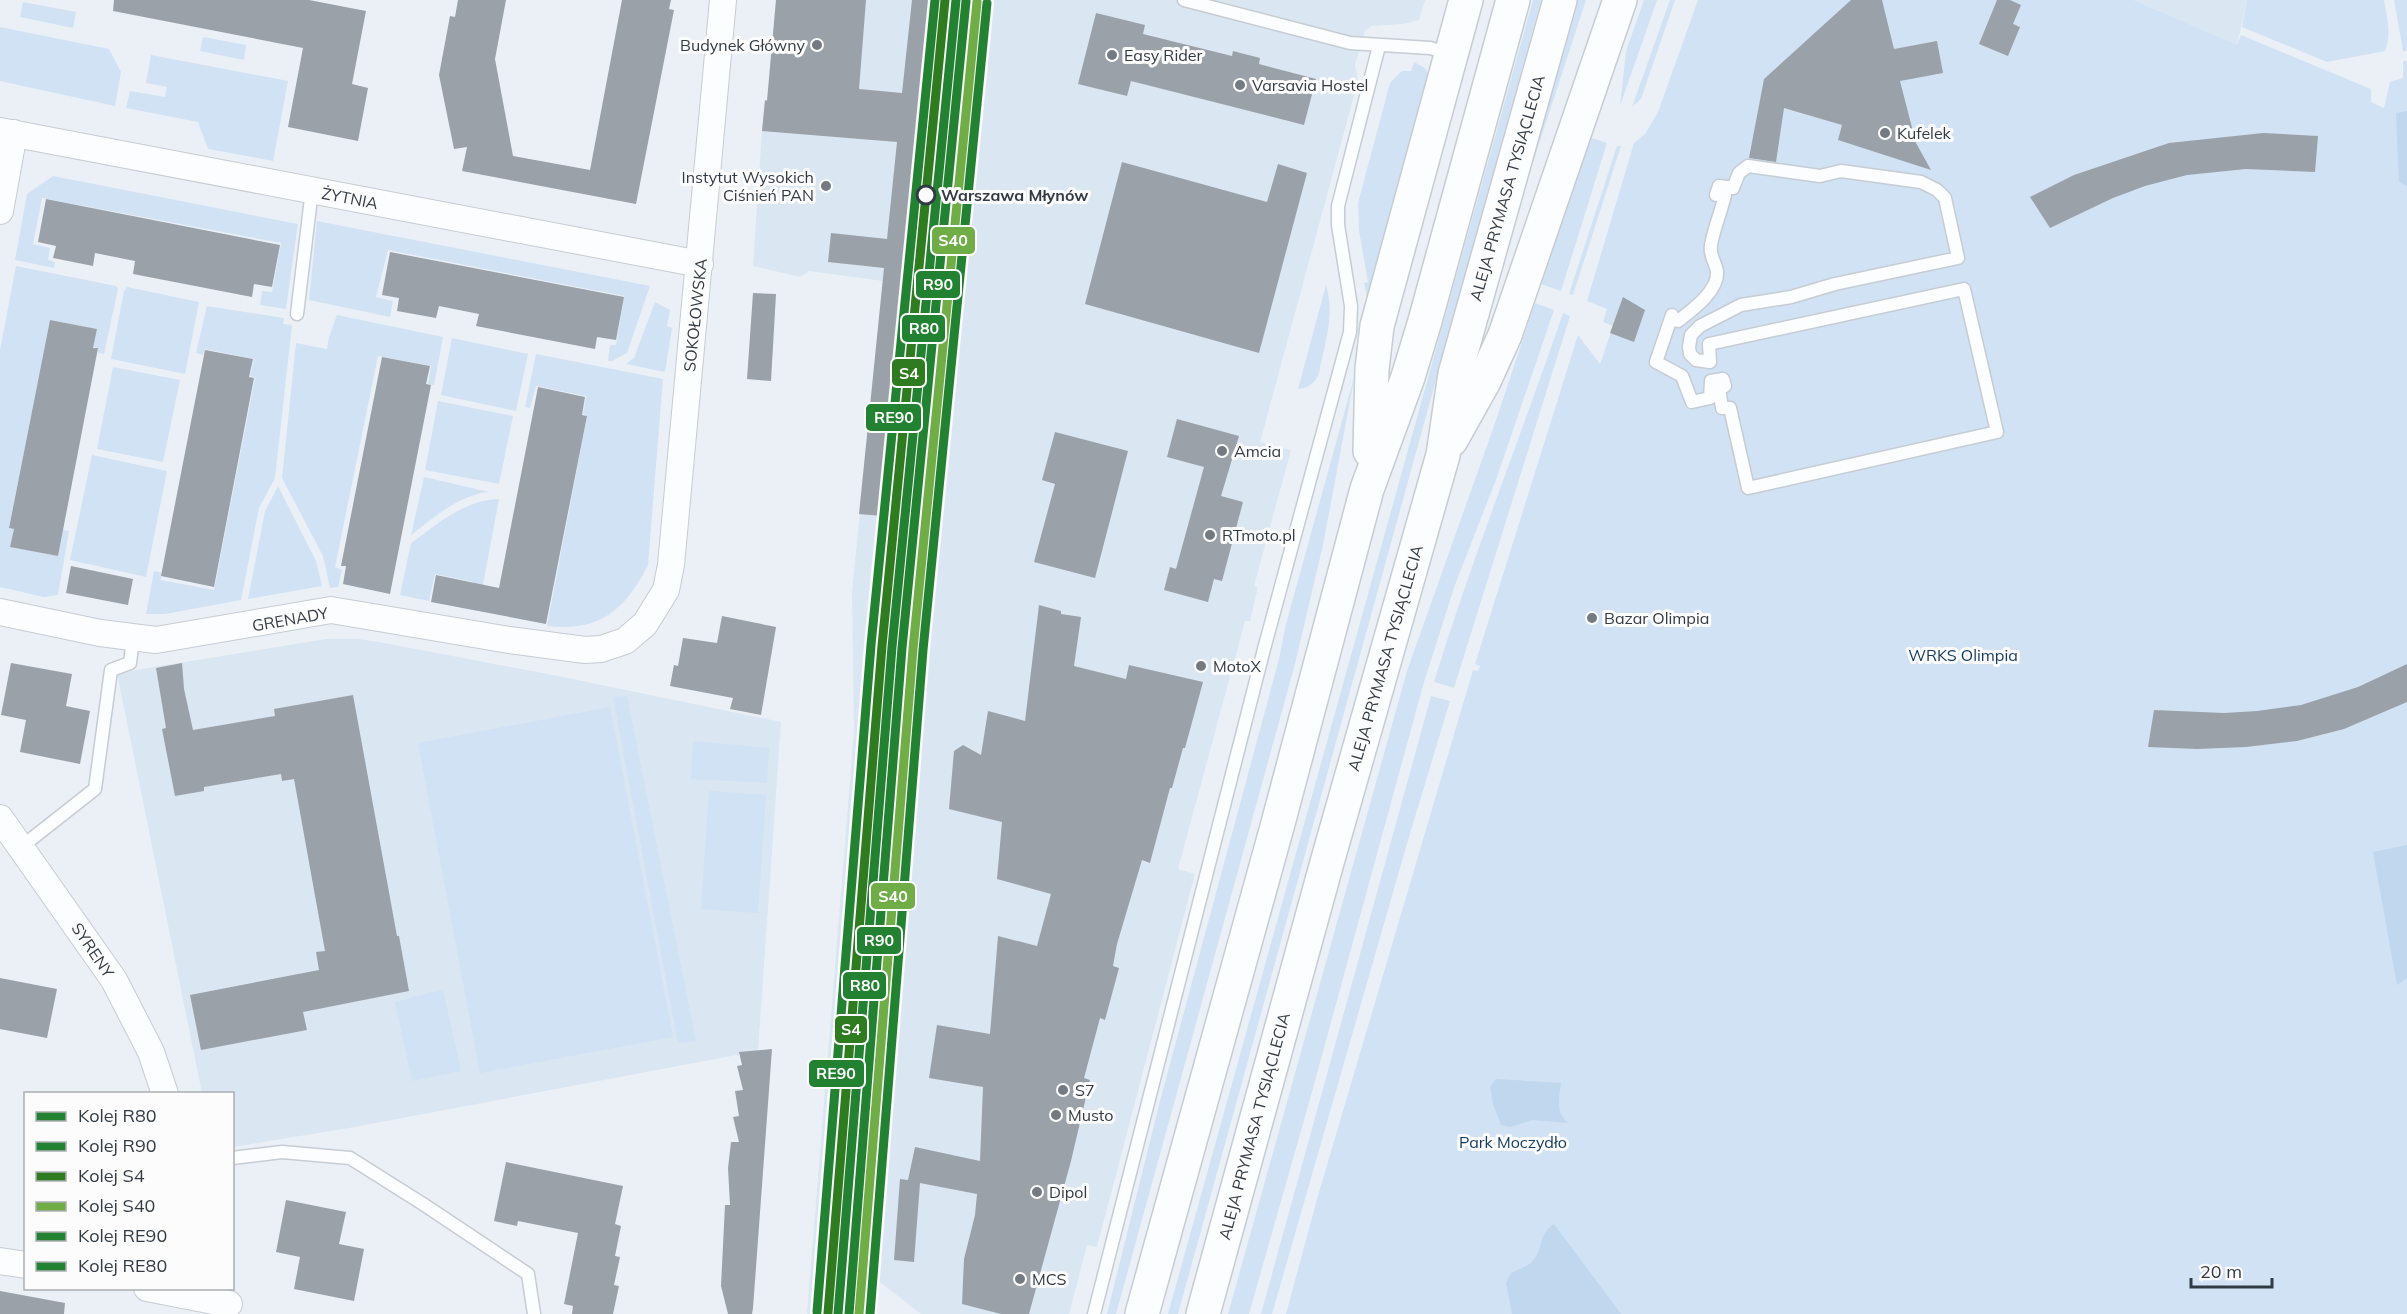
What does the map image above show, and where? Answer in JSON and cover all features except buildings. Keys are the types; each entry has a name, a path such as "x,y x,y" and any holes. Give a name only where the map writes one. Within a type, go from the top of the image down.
{"main road":[{"path":"1367,489 1372,369 1377,326 1466,0"},
{"path":"1142,1314 1277,827 1367,489 1415,354 1513,0"},
{"name":"ALEJA PRYMASA TYSIĄCLECIA","path":"1203,1314 1313,911 1443,455 1449,402 1455,374 1560,0"},
{"path":"1443,455 1484,381 1505,335 1620,0"}],"street":[{"name":"SOKOŁOWSKA","path":"645,624 659,603 669,578 723,0"},
{"name":"ŻYTNIA","path":"7,132 700,264"},
{"path":"0,211 7,132"},
{"name":"GRENADY","path":"0,612 133,639 168,639 331,610 509,640 585,650 614,646 625,641 645,624"},
{"name":"SYRENY","path":"7,833 114,980 151,1052 164,1092"},
{"path":"0,1261 24,1265"},
{"path":"159,1290 228,1302"}],"lane":[{"path":"1184,0 1350,43 1430,48 1452,54"},
{"path":"1094,1314 1264,649 1350,332 1352,306 1338,225 1338,206 1378,46"},
{"path":"1748,166 1820,176 1841,171 1921,182 1937,190 1945,198 1958,258 1835,284 1791,297 1741,305 1700,326 1691,335 1690,354 1696,360 1710,362 1709,344 1964,289 1996,432 1748,488 1730,408 1722,408 1719,388 1725,386 1723,379 1711,381 1710,398 1692,402 1682,376 1656,362 1672,315 1674,321 1678,321 1691,312 1715,284 1717,271 1711,259 1711,246 1725,195 1716,195 1719,186 1733,188 1739,173 1748,166"},
{"path":"297,314 312,190"},
{"path":"7,833 95,789 111,670 129,663 133,639"},
{"path":"234,1158 282,1152 350,1158 528,1274 534,1314"}],"shaded area":[{"path":"776,0 1425,0 1419,20 1403,24 1371,26 1365,31 1355,65 1358,81 1260,442 1291,450 1254,586 1258,587 1250,621 1245,621 1178,869 1195,874 1097,1247 1087,1245 1069,1314 921,1314 872,1276 869,1314 807,1314 854,731 852,592 883,281 809,271 800,277 753,266 762,131"},
{"path":"2134,0 2247,0 2237,45"},
{"path":"2407,111 2407,186 2399,182 2396,113"},
{"path":"326,639 358,639 558,676 781,722 758,1051 349,1128 234,1147 234,1092 202,1092 117,673"},
{"path":"2407,845 2407,978 2397,985 2373,852"},
{"path":"1496,1079 1561,1083 1560,1109 1568,1123 1533,1120 1510,1127 1501,1125 1493,1104 1490,1087"},
{"path":"1554,1224 1621,1314 1512,1314 1506,1283 1511,1273 1534,1260 1545,1233"}],"green space":[{"path":"1533,0 1541,0 1178,1314 1168,1314"},
{"path":"1578,0 1586,0 1523,193"},
{"path":"1644,0 1657,0 1620,106 1626,51"},
{"path":"1670,0 1675,0 1641,99 1632,107"},
{"name":"WRKS Olimpia","path":"1698,0 2134,0 2237,45 2241,35 2371,89 2371,102 2384,108 2390,82 2403,78 2403,61 2407,61 2407,1314 1286,1314 1317,1199 1473,670 1478,671 1480,666 1475,664 1578,335 1600,364 1613,326 1603,322 1607,309 1587,301 1634,143 1645,134 1658,112"},
{"path":"2247,0 2384,0 2389,32 2385,51 2327,62 2242,27"},
{"path":"2394,0 2407,0 2407,51 2403,51"},
{"path":"23,2 76,12 73,28 20,17"},
{"path":"0,27 109,49 121,72 115,106 0,81"},
{"path":"203,37 246,45 244,60 200,51"},
{"path":"151,55 288,81 273,161 208,149 198,122 126,108 130,91 165,97 167,87 146,83"},
{"path":"1414,62 1425,68 1430,77 1365,331 1367,298 1364,283 1368,282 1359,231 1358,203 1390,83 1402,71 1411,71"},
{"path":"1589,137 1607,143 1561,291 1541,284"},
{"path":"1617,146 1621,146 1573,295 1569,294"},
{"path":"53,176 298,224 286,309 260,305 262,291 272,292 281,243 42,198 33,244 50,248 48,260 55,262 54,268 15,260 27,194"},
{"path":"317,221 650,286 627,353 608,361 610,345 616,345 624,296 388,250 376,297 393,301 390,317 309,300"},
{"path":"16,266 116,286 118,289 104,354 98,353 98,348 93,347 97,329 50,320 9,527 14,529 11,547 58,556 63,530 69,531 58,595 44,597 0,587 0,350"},
{"path":"1326,285 1330,307 1319,373 1311,384 1298,389"},
{"path":"127,287 199,302 185,374 111,359 124,291"},
{"path":"655,302 670,310 667,326 672,328 665,372 626,364 634,358"},
{"path":"1535,303 1554,310 1497,477 1455,585 1424,682 1249,1314 1228,1314 1407,671"},
{"path":"207,306 284,318 283,324 292,325 275,478 259,508 241,600 165,614 146,614 154,571 162,573 161,580 214,590 255,378 250,376 254,359 205,349 203,355 196,353"},
{"path":"1563,313 1570,316 1454,688 1434,682 1464,589"},
{"path":"337,315 443,337 434,385 428,384 431,366 378,356 335,567 342,570 338,587 330,588 323,556 282,478 296,343 327,349"},
{"path":"452,338 528,354 516,411 441,395"},
{"path":"536,354 663,379 648,565 620,606 609,615 582,625 547,626 587,416 583,414 586,396 536,386 530,408 525,407"},
{"path":"113,367 180,380 163,462 97,449"},
{"path":"1355,374 1323,545 1295,664 1116,1314 1107,1314 1160,1101 1279,659 1286,624"},
{"path":"438,401 513,416 499,484 425,470"},
{"path":"92,455 167,471 146,577 70,560"},
{"path":"424,477 489,492 457,502 411,535"},
{"path":"278,486 316,561 322,586 248,599 265,511"},
{"path":"499,499 478,611 467,609 473,582 435,574 429,601 400,595 411,543 463,508 486,500"},
{"path":"627,696 696,1041 678,1043 613,697"},
{"path":"1431,696 1450,701 1272,1314 1261,1314"},
{"path":"610,707 673,1037 480,1073 418,743"},
{"path":"693,741 769,748 767,783 691,779"},
{"path":"709,791 766,795 758,913 701,909"},
{"path":"443,989 461,1071 412,1081 395,1002"}],"rail line":[{"name":"RE90","path":"817,1312 871,645 935,0"},
{"name":"S4","path":"828,1313 882,646 945,0"},
{"name":"R80","path":"838,1314 892,647 956,0"},
{"name":"R90","path":"849,1314 902,648 966,1"},
{"name":"S40","path":"859,1314 913,649 977,2"},
{"name":"RE80","path":"870,1314 923,650 987,3"}],"place":[{"name":"Budynek Główny","path":"817,45"},
{"name":"Easy Rider","path":"1112,55"},
{"name":"Varsavia Hostel","path":"1240,85"},
{"name":"Kufelek","path":"1885,133"},
{"name":"Instytut Wysokich Ciśnień PAN","path":"826,186"},
{"name":"Warszawa Młynów","path":"926,195"},
{"name":"Amcia","path":"1222,451"},
{"name":"RTmoto.pl","path":"1210,535"},
{"name":"Bazar Olimpia","path":"1592,618"},
{"name":"MotoX","path":"1201,666"},
{"name":"S7","path":"1063,1090"},
{"name":"Musto","path":"1056,1115"},
{"name":"Dipol","path":"1037,1192"},
{"name":"MCS","path":"1020,1279"}],"park label":[{"name":"Park Moczydło","path":"1513,1142"}]}
